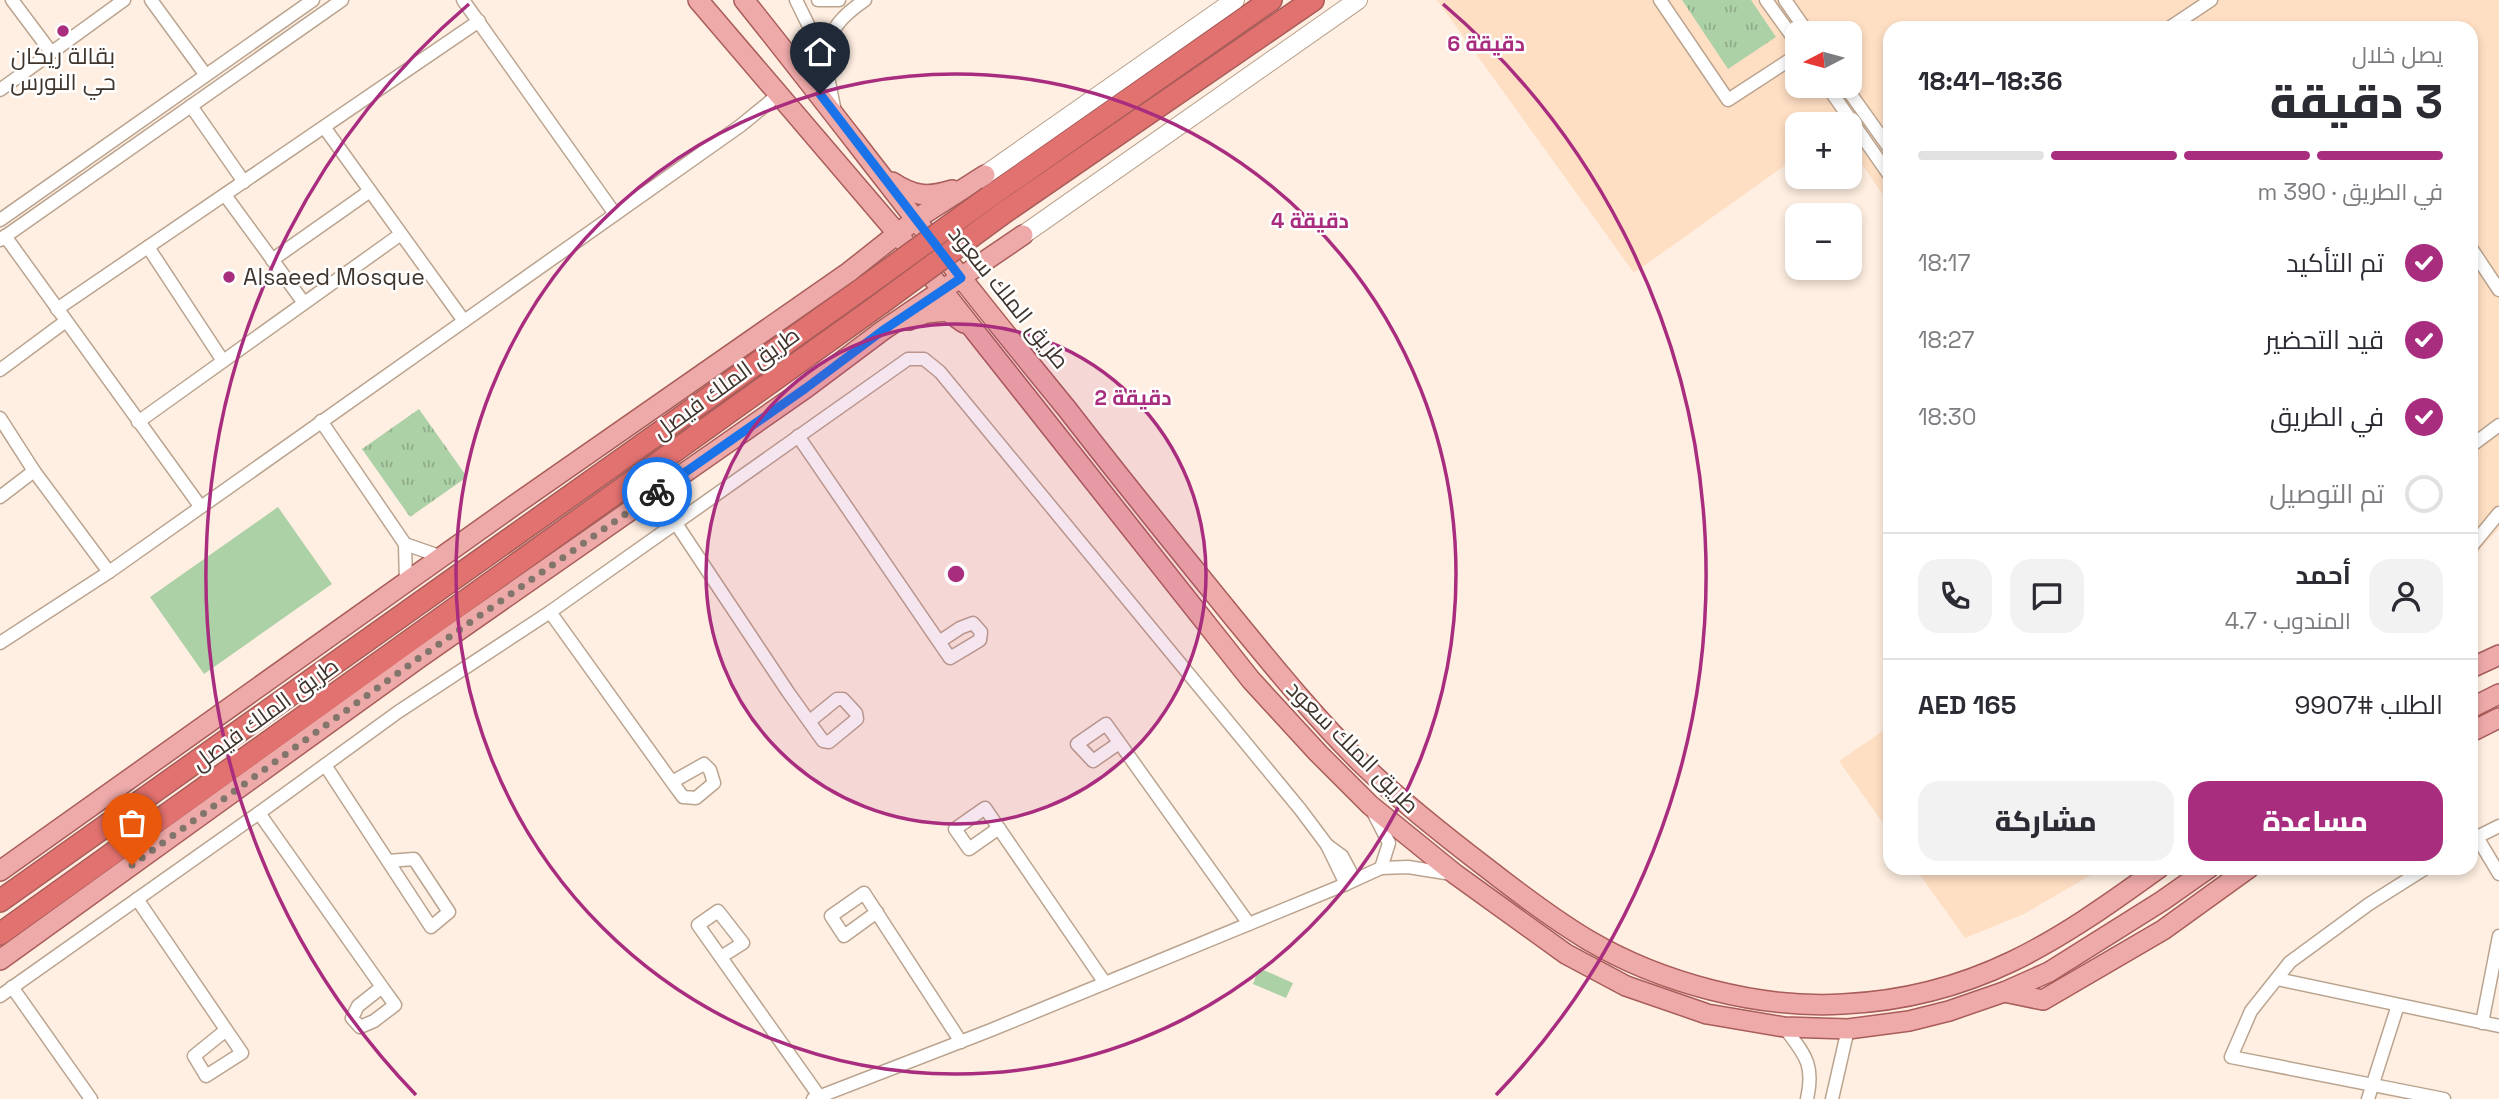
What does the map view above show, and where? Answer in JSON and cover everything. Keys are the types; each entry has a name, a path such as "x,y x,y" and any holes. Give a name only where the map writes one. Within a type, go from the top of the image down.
{"highway":[{"name":"طريق الملك فيصل","path":"0,901 725,384 1271,0"},
{"name":"طريق الملك فيصل","path":"0,934 1002,215 1313,0"}],"main road":[{"name":"طريق الملك سعود","path":"698,0 944,290 1251,680 1370,805 1511,917 1566,954 1626,986 1707,1014 1784,1027 1848,1029 1909,1021 1949,1011 2004,992 2049,972 2198,875"},
{"name":"طريق الملك سعود","path":"744,0 835,113 961,278 1276,670 1363,765 1454,844 1535,905 1591,942 1643,967 1690,985 1790,1003 1841,1005 1912,996 1959,984 2015,961 2091,918 2149,875"},
{"path":"0,871 849,272 916,219 985,175 1235,0"},
{"path":"0,960 312,734 806,388 882,331 1358,0"},
{"path":"880,174 908,193 933,195 950,191 985,175"},
{"path":"985,175 962,201 959,210 966,224 979,239 988,243 1023,235"},
{"path":"859,188 874,220 875,230 866,257"},
{"path":"1013,341 987,293 984,271 1023,235"},
{"path":"849,272 875,260 889,264 909,288 912,296 908,304 882,331"},
{"path":"882,331 926,313 947,311 956,316 993,352"},
{"path":"2478,704 2499,694"},
{"path":"2478,728 2499,718"},
{"path":"162,820 263,766 312,734"},
{"path":"70,821 137,804"},
{"path":"86,897 126,845"},
{"path":"2004,992 2043,1000 2163,930 2239,875"}],"street":[{"path":"12,0 51,51"},
{"path":"0,90 124,0"},
{"path":"151,0 205,74"},
{"path":"0,220 205,74 293,5 313,0"},
{"path":"200,506 3,238 342,0"},
{"path":"463,0 615,214"},
{"path":"796,0 824,57 835,113"},
{"path":"818,0 839,0"},
{"path":"824,57 834,26 865,0"},
{"path":"1660,0 1728,100 1785,63"},
{"path":"1766,0 1785,26"},
{"path":"1785,0 1800,21"},
{"path":"2180,21 2211,0"},
{"path":"57,309 479,21"},
{"path":"0,643 109,572 740,126 778,95"},
{"path":"1835,98 1883,166"},
{"path":"1854,98 1883,139"},
{"path":"191,106 244,182"},
{"path":"324,127 464,321"},
{"path":"272,260 370,191"},
{"path":"225,195 304,303"},
{"path":"138,422 401,234"},
{"path":"148,247 223,361"},
{"path":"2478,258 2499,290"},
{"path":"0,370 66,321"},
{"path":"0,996 398,712 550,612 908,359 924,359 940,372 1292,799 1327,845 1350,882"},
{"path":"0,418 34,471 109,572"},
{"path":"321,421 405,544 406,583"},
{"path":"2478,441 2499,425"},
{"path":"798,436 939,642"},
{"path":"0,497 34,471"},
{"path":"2478,538 2499,513"},
{"path":"675,522 810,721"},
{"path":"405,544 443,557"},
{"path":"550,612 672,782"},
{"path":"1119,743 1249,924"},
{"path":"325,765 431,927 449,912 414,859 388,861"},
{"path":"1370,805 1389,843 1381,868"},
{"path":"259,813 382,987"},
{"path":"2478,837 2499,826"},
{"path":"999,828 1105,983"},
{"path":"2478,845 2499,874"},
{"path":"721,957 816,1098 961,1042 1381,868 1408,867 1455,874"},
{"path":"2415,875 2369,904 2290,962 2250,1011 2231,1057 2444,1099"},
{"path":"137,899 226,1030"},
{"path":"877,912 961,1042"},
{"path":"2482,1023 2499,936"},
{"path":"2277,979 2499,1026"},
{"path":"12,987 86,1097"},
{"path":"2368,1099 2398,1005"},
{"path":"1784,1027 1808,1059 1811,1071 1807,1099"},
{"path":"1832,1099 1848,1029"}],"shaded area":[{"path":"1437,0 2499,0 2499,528 2478,552 2478,21 1883,21 1883,195 1862,164 1862,112 1785,112 1785,166 1634,273"},
{"path":"1883,731 1883,823 1839,761"},
{"path":"1920,875 2091,875 2024,914 1965,938"}],"green space":[{"path":"1682,0 1751,0 1776,37 1728,69"},
{"path":"419,409 467,477 410,517 362,449"},
{"path":"278,507 332,584 204,674 150,597"},
{"path":"1259,968 1293,983 1286,998 1253,984"}],"way so far":[{"path":"132,865 419,658 657,492"}],"place":[{"name":"بقالة ريكان حي النورس","path":"63,31"},
{"name":"Alsaeed Mosque","path":"229,277"}],"route":[{"path":"657,492 806,388 882,331 961,278 820,94"}]}
